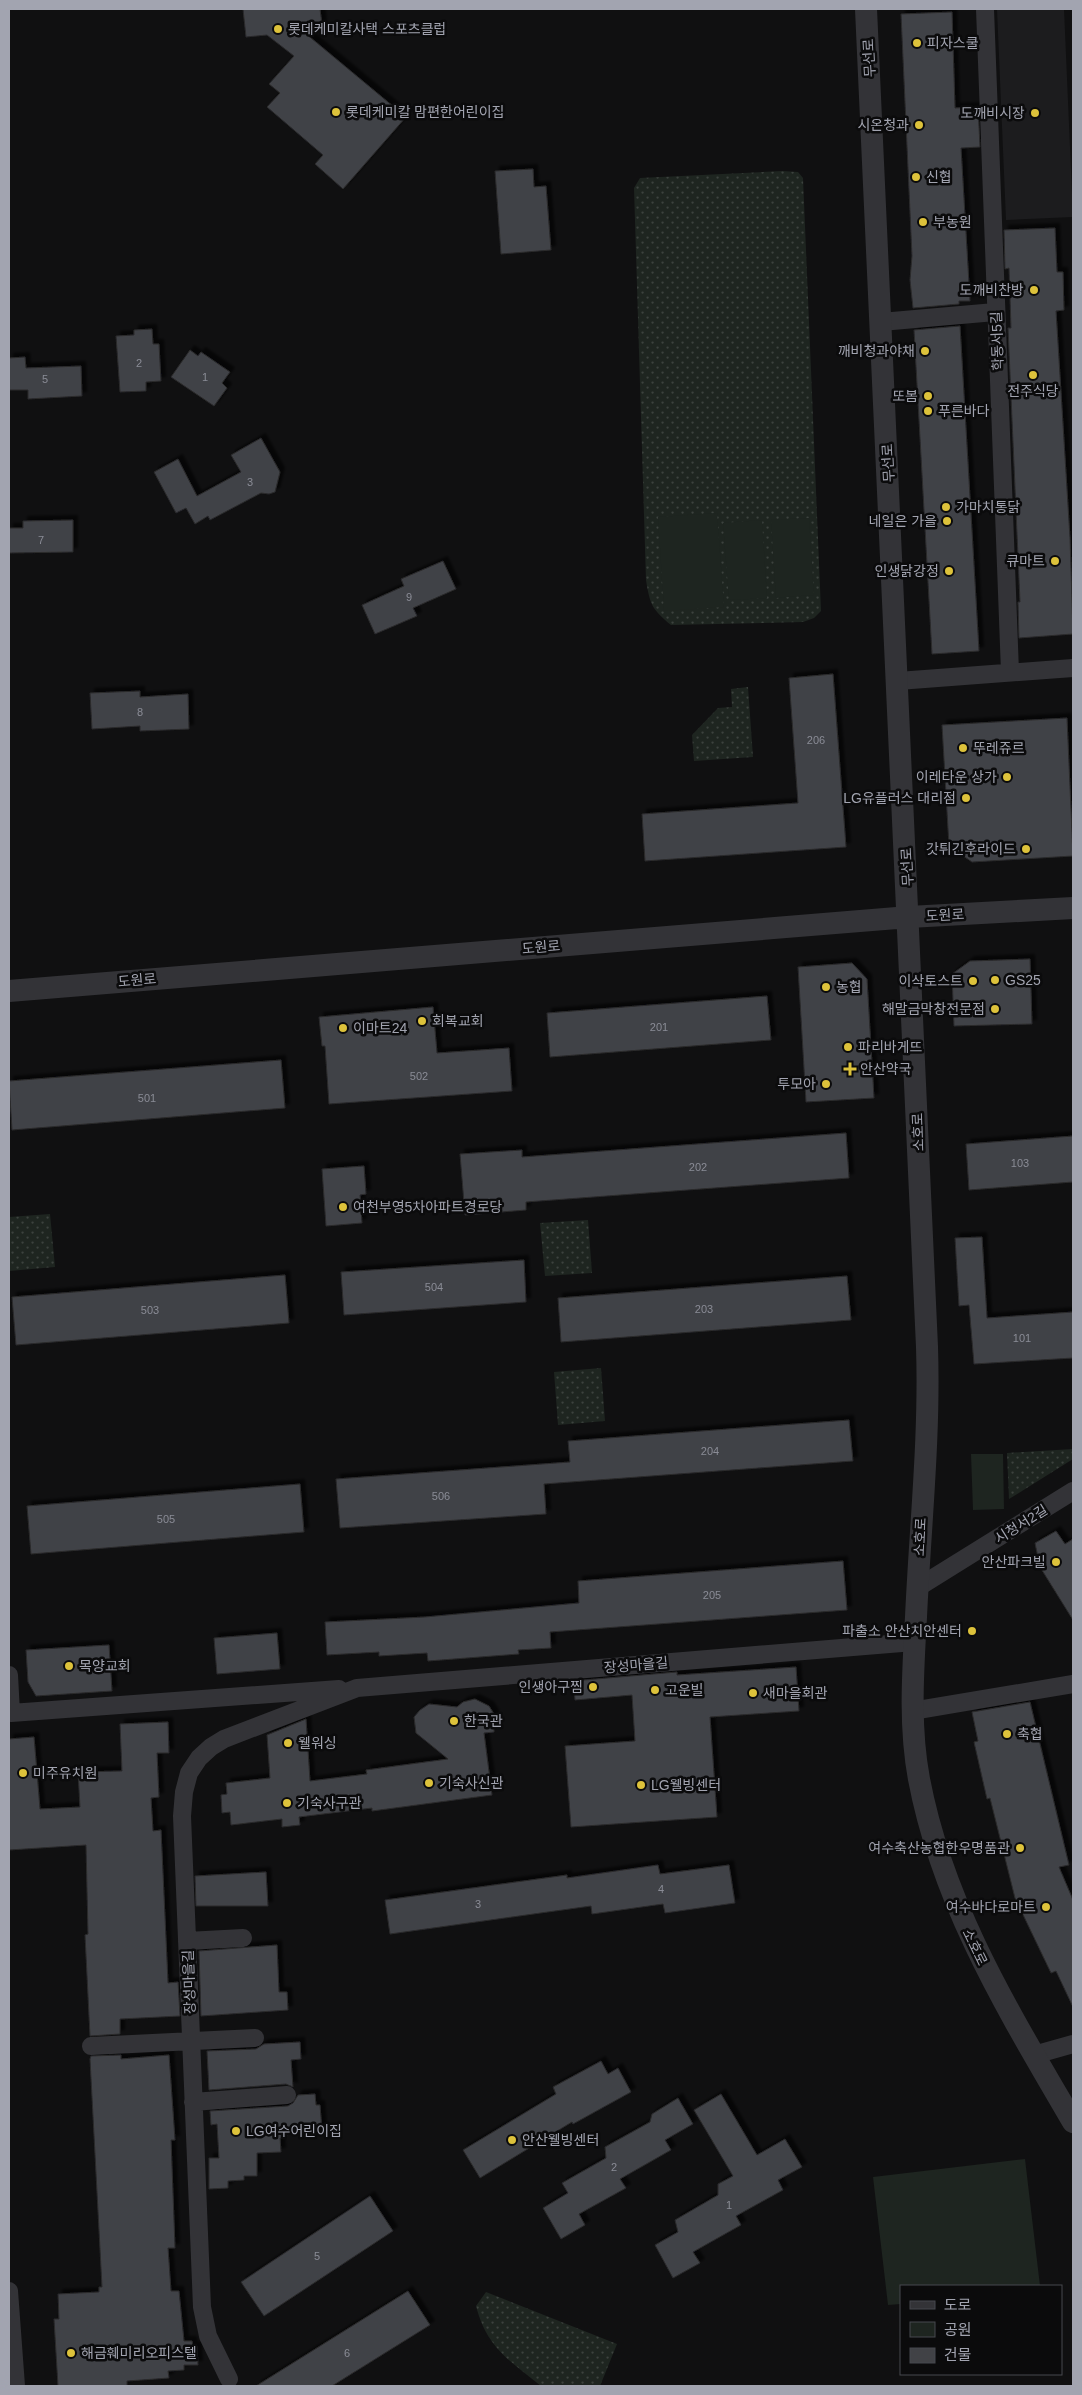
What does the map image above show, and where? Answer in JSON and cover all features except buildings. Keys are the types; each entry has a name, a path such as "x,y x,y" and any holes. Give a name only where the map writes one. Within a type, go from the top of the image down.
{"street":[{"name":"무선로","path":"866,9 910,917"},
{"name":"학동서5길","path":"985,9 1010,672"},
{"path":"881,322 995,312"},
{"path":"898,681 1073,668"},
{"name":"도원로","path":"9,990 910,917 1073,908"},
{"name":"소호로","path":"910,917 928,1367 912,1710 918,1777 945,1875 969,1936 994,1985 1073,2122"},
{"name":"시청서2길","path":"917,1588 1073,1491"},
{"name":"장성마을길","path":"9,1675 11,1713 357,1688 914,1642"},
{"path":"912,1710 1073,1684"},
{"name":"장성마을길","path":"229,2379 208,2336 202,2307 183,1803 189,1773 199,1758 224,1739 357,1688"},
{"path":"187,1941 243,1938"},
{"path":"91,2046 255,2038"},
{"path":"1034,2054 1073,2044"},
{"path":"193,2102 287,2095"},
{"path":"9,2291 16,2386"}],"shaded area":[{"name":"도깨비시장","path":"997,9 1064,9 1073,217 1006,220"}],"green space":[{"path":"782,171 798,172 803,178 821,611 814,618 803,622 671,625 653,606 646,580 634,188 640,178"},
{"path":"717,513 724,607 664,611 658,517"},
{"path":"809,518 814,595 776,598 771,520"},
{"path":"762,520 767,598 729,600 723,523"},
{"path":"748,687 753,757 694,761 692,735 718,708 732,707 731,689"},
{"path":"50,1214 55,1267 9,1271 9,1217"},
{"path":"588,1220 592,1273 545,1276 540,1223"},
{"path":"601,1368 605,1421 558,1425 554,1372"},
{"path":"1073,1449 1073,1459 1009,1499 1007,1453"},
{"path":"971,1454 1003,1454 1004,1509 973,1510"},
{"path":"1025,2159 1040,2285 900,2285 900,2304 888,2305 873,2177"},
{"path":"486,2292 617,2344 600,2386 541,2386 509,2360 486,2333 476,2306"}],"place":[{"name":"롯데케미칼사택 스포츠클럽","path":"278,29"},
{"name":"피자스쿨","path":"917,43"},
{"name":"롯데케미칼 맘편한어린이집","path":"336,112"},
{"name":"도깨비시장","path":"1035,113"},
{"name":"시온청과","path":"919,125"},
{"name":"신협","path":"916,177"},
{"name":"부농원","path":"923,222"},
{"name":"도깨비찬방","path":"1034,290"},
{"name":"깨비청과야채","path":"925,351"},
{"name":"전주식당","path":"1033,375"},
{"name":"또봄","path":"928,396"},
{"name":"푸른바다","path":"928,411"},
{"name":"가마치통닭","path":"946,507"},
{"name":"네일은 가을","path":"947,521"},
{"name":"큐마트","path":"1055,561"},
{"name":"인생닭강정","path":"949,571"},
{"name":"뚜레쥬르","path":"963,748"},
{"name":"이레타운 상가","path":"1007,777"},
{"name":"LG유플러스 대리점","path":"966,798"},
{"name":"갓튀긴후라이드","path":"1026,849"},
{"name":"GS25","path":"995,980"},
{"name":"이삭토스트","path":"973,981"},
{"name":"농협","path":"826,987"},
{"name":"해말금막창전문점","path":"995,1009"},
{"name":"회복교회","path":"422,1021"},
{"name":"이마트24","path":"343,1028"},
{"name":"파리바게뜨","path":"848,1047"},
{"name":"안산약국","path":"850,1069"},
{"name":"투모아","path":"826,1084"},
{"name":"여천부영5차아파트경로당","path":"343,1207"},
{"name":"안산파크빌","path":"1056,1562"},
{"name":"파출소 안산치안센터","path":"972,1631"},
{"name":"목양교회","path":"69,1666"},
{"name":"인생아구찜","path":"593,1687"},
{"name":"고운빌","path":"655,1690"},
{"name":"새마을회관","path":"753,1693"},
{"name":"한국관","path":"454,1721"},
{"name":"축협","path":"1007,1734"},
{"name":"웰워싱","path":"288,1743"},
{"name":"미주유치원","path":"23,1773"},
{"name":"기숙사신관","path":"429,1783"},
{"name":"LG웰빙센터","path":"641,1785"},
{"name":"기숙사구관","path":"287,1803"},
{"name":"여수축산농협한우명품관","path":"1020,1848"},
{"name":"여수바다로마트","path":"1046,1907"},
{"name":"LG여수어린이집","path":"236,2131"},
{"name":"안산웰빙센터","path":"512,2140"},
{"name":"해금훼미리오피스텔","path":"71,2353"}]}
